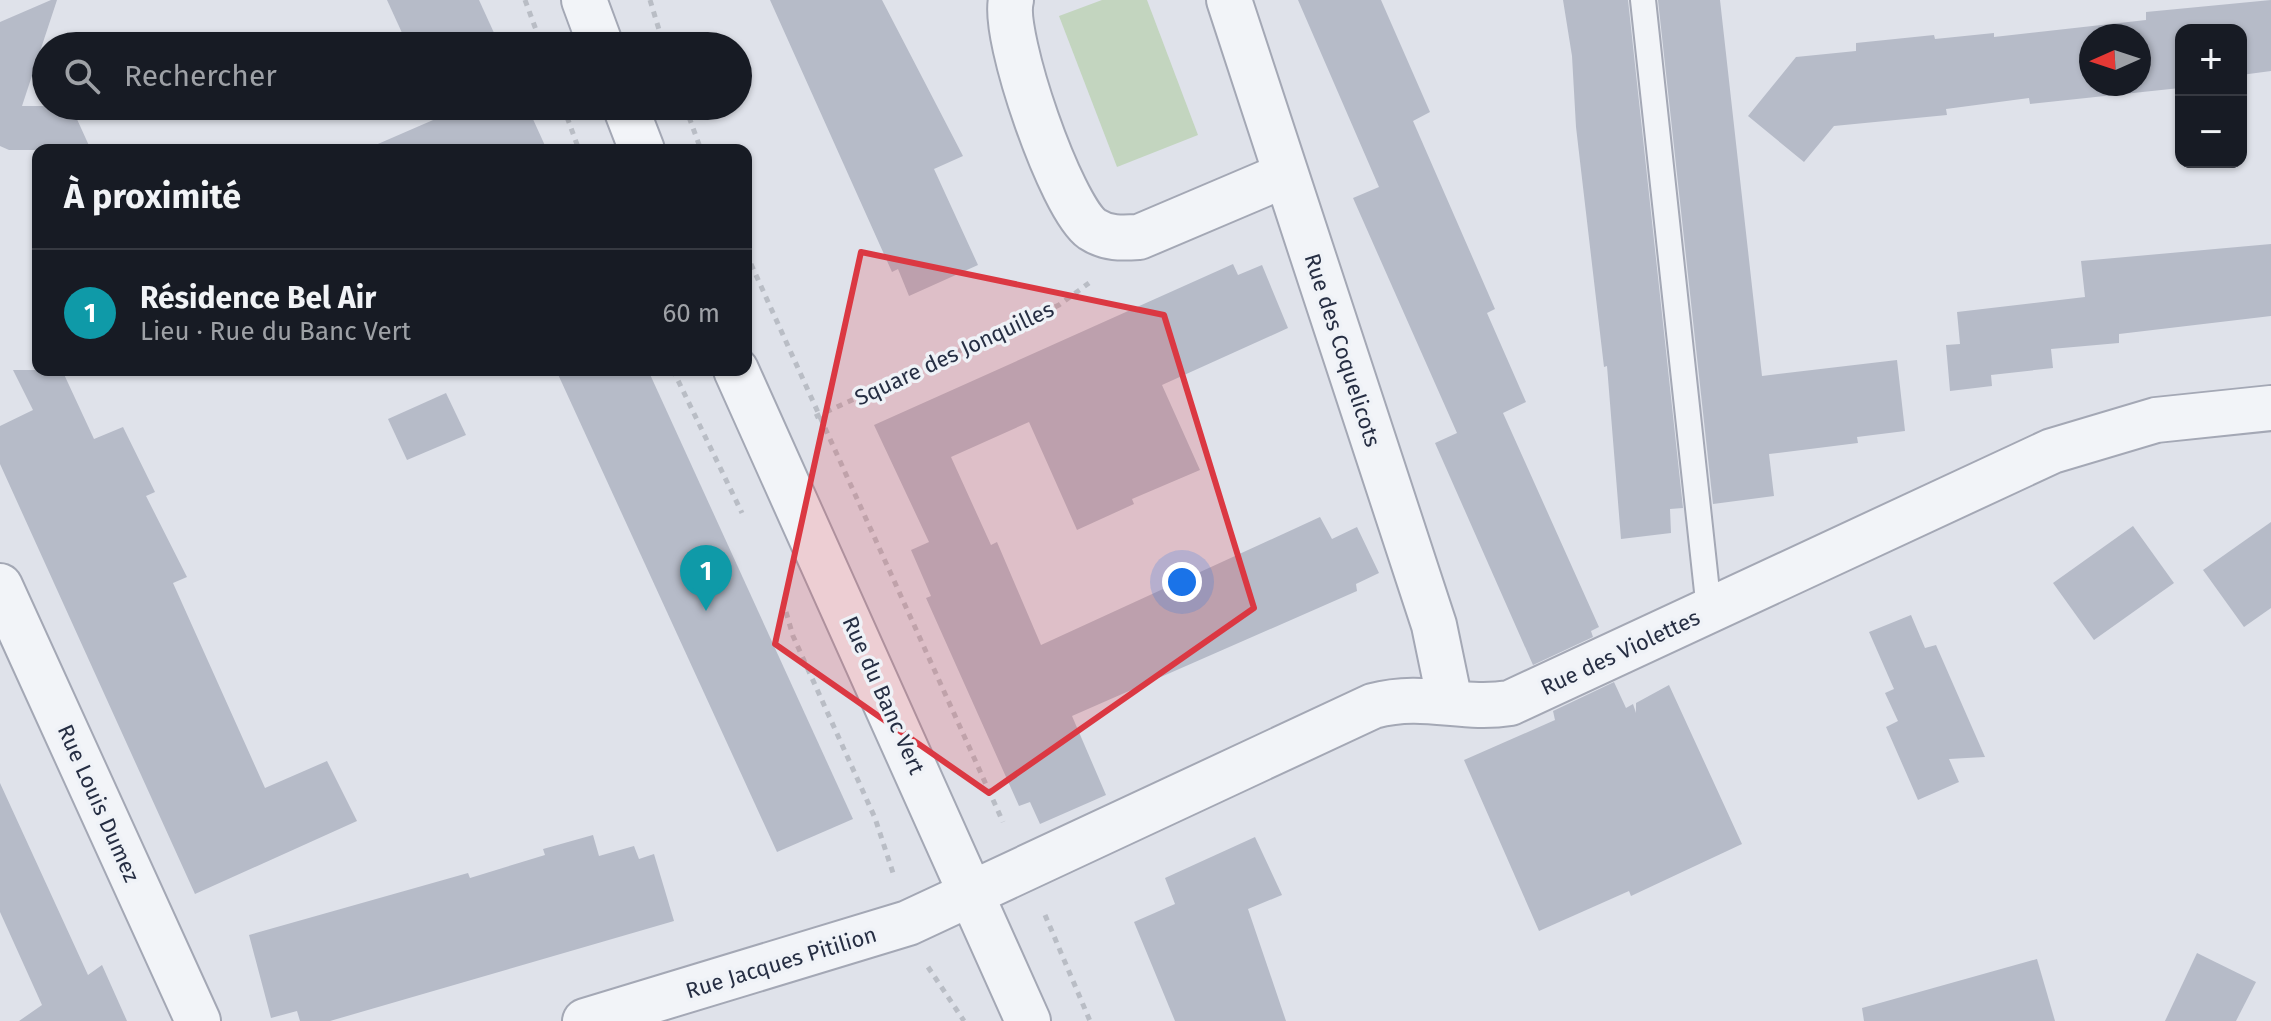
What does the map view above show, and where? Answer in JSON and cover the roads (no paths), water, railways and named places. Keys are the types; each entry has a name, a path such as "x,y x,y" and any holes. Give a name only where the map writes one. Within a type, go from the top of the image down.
{"street":[{"path":"584,0 596,32"},
{"path":"1011,0 1008,15 1016,60 1067,197 1091,228 1115,239 1139,237 1285,175"},
{"name":"Rue des Coquelicots","path":"1229,0 1434,625 1450,702"},
{"path":"630,120 640,144"},
{"name":"Rue du Banc Vert","path":"739,376 973,892 1028,1021"},
{"name":"Rue des Violettes","path":"973,892 1354,713 1411,698 1476,705 1510,703 2052,451 2156,420 2271,408"},
{"name":"Rue Louis Dumez","path":"0,586 198,1021"},
{"name":"Rue Jacques Pitilion","path":"585,1021 908,923 973,892"}],"lane":[{"path":"1643,0 1709,610"}],"place":[{"name":"Résidence Bel Air","path":"706,611"}]}
